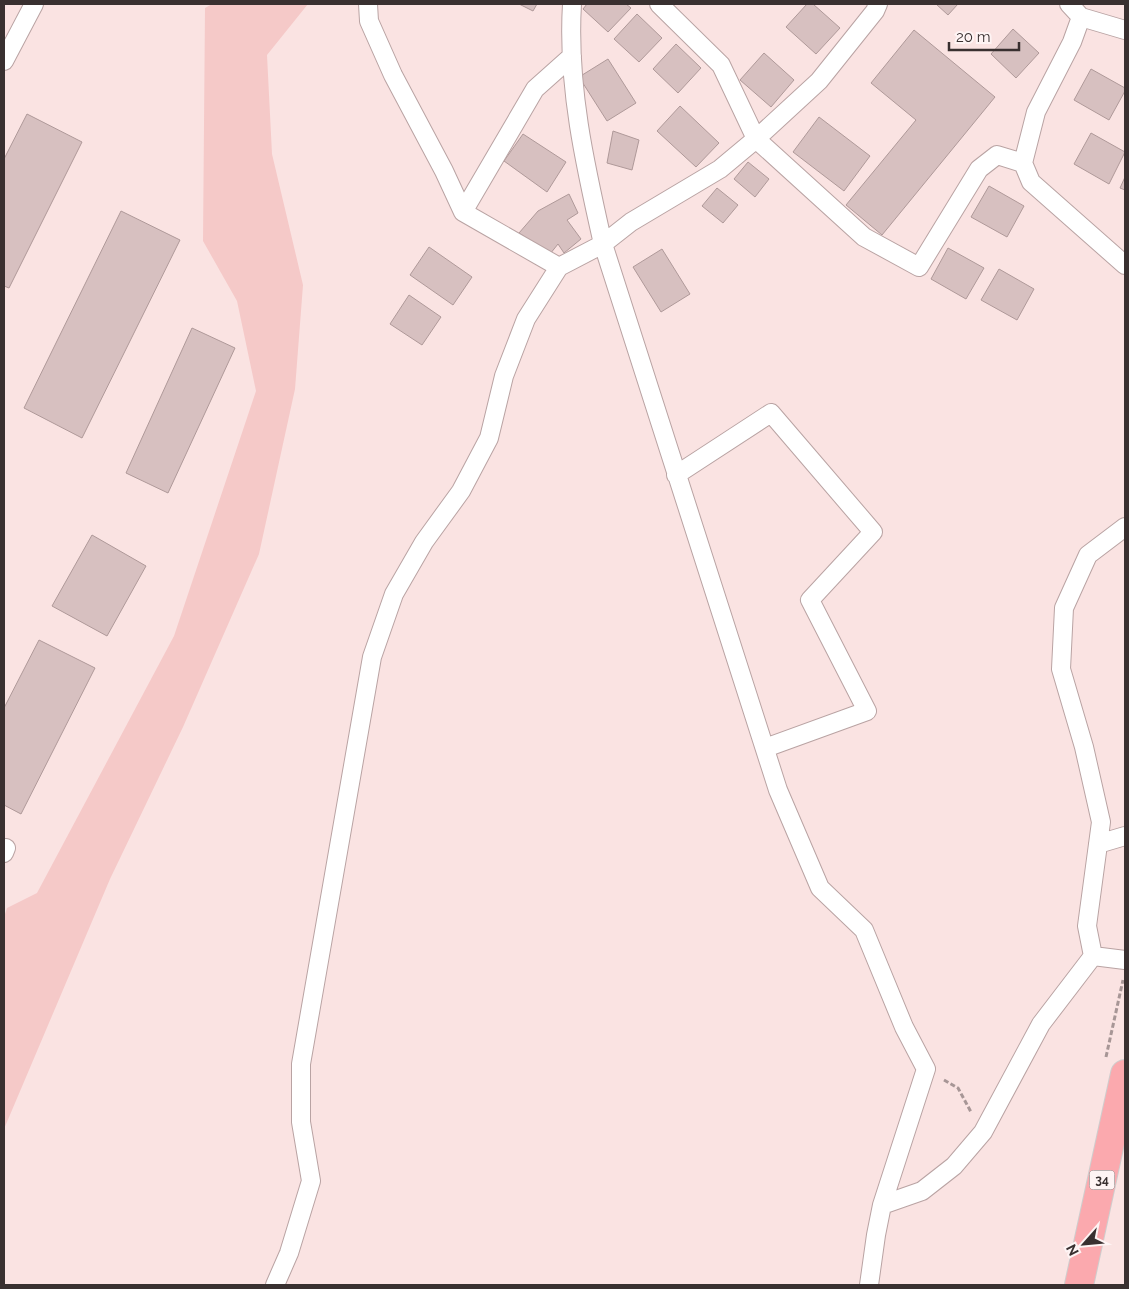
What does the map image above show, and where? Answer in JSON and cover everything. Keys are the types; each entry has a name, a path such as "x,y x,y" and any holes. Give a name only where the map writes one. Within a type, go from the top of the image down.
{"main road":[{"name":"34","path":"1079,1285 1125,1074"}],"street":[{"path":"4,61 34,4"},
{"path":"368,4 368,21 393,75 444,170 463,212 559,267"},
{"path":"572,4 570,34 575,103 590,187 603,244 778,790 820,888 864,930 904,1027 926,1069 882,1205 869,1285"},
{"path":"660,4 721,66 756,139 864,237 919,267 979,169 997,155 1023,162"},
{"path":"275,1285 289,1253 311,1181 301,1122 302,1064 372,657 394,594 424,542 460,491 489,438 504,376 526,319 559,267 603,244 631,222 720,169 819,81 875,11 878,4"},
{"path":"1125,30 1075,10 1072,42 1036,112 1023,162 1031,182 1125,265"},
{"path":"463,212 535,89 572,56"},
{"path":"676,475 771,413 873,532 810,600 867,711 765,748"},
{"path":"882,1205 922,1191 954,1166 983,1132 1041,1024 1093,956 1087,926 1101,822 1084,747 1061,669 1064,608 1088,555 1125,527"},
{"path":"1098,844 1125,836"},
{"path":"1093,956 1125,960"}],"path":[{"path":"926,1069 958,1088 983,1132"}],"shaded area":[{"path":"212,4 308,4 267,55 272,154 303,285 295,389 259,554 183,727 110,879 4,1129 4,917 7,908 37,893 174,636 256,391 237,301 203,241 205,8"}],"building":[{"path":"519,4 537,4 533,11"},
{"path":"587,4 626,4 631,8 608,32 583,9"},
{"path":"807,4 813,4 840,28 816,54 786,27"},
{"path":"936,4 958,4 948,15"},
{"path":"637,14 662,38 639,62 614,39"},
{"path":"1013,29 1039,53 1016,78 991,54"},
{"path":"914,30 995,97 882,235 846,205 916,120 871,83"},
{"path":"676,44 701,68 678,93 653,69"},
{"path":"764,53 794,80 771,107 740,80"},
{"path":"608,59 636,103 607,121 579,77"},
{"path":"1091,69 1125,88 1109,120 1074,100"},
{"path":"680,106 719,143 696,167 657,131"},
{"path":"27,114 82,142 9,288 4,286 4,159"},
{"path":"819,117 870,156 844,191 793,152"},
{"path":"613,131 639,140 632,170 607,163"},
{"path":"1091,133 1125,152 1109,184 1074,164"},
{"path":"523,134 566,162 547,192 504,161"},
{"path":"748,162 769,179 755,197 734,179"},
{"path":"1125,177 1125,190 1120,188"},
{"path":"989,186 1024,206 1007,237 971,217"},
{"path":"717,188 738,205 723,223 702,206"},
{"path":"569,194 578,213 567,220 581,239 564,253 558,244 550,254 519,233 538,211"},
{"path":"121,211 180,240 82,438 24,408"},
{"path":"429,247 472,277 453,305 410,275"},
{"path":"948,248 984,268 966,299 931,279"},
{"path":"662,249 690,294 661,312 633,267"},
{"path":"999,269 1034,289 1017,320 981,300"},
{"path":"409,295 441,317 422,345 390,324"},
{"path":"192,328 235,348 168,493 126,473"},
{"path":"92,535 146,566 107,636 52,606"},
{"path":"39,640 95,668 21,814 4,805 4,708"}]}
